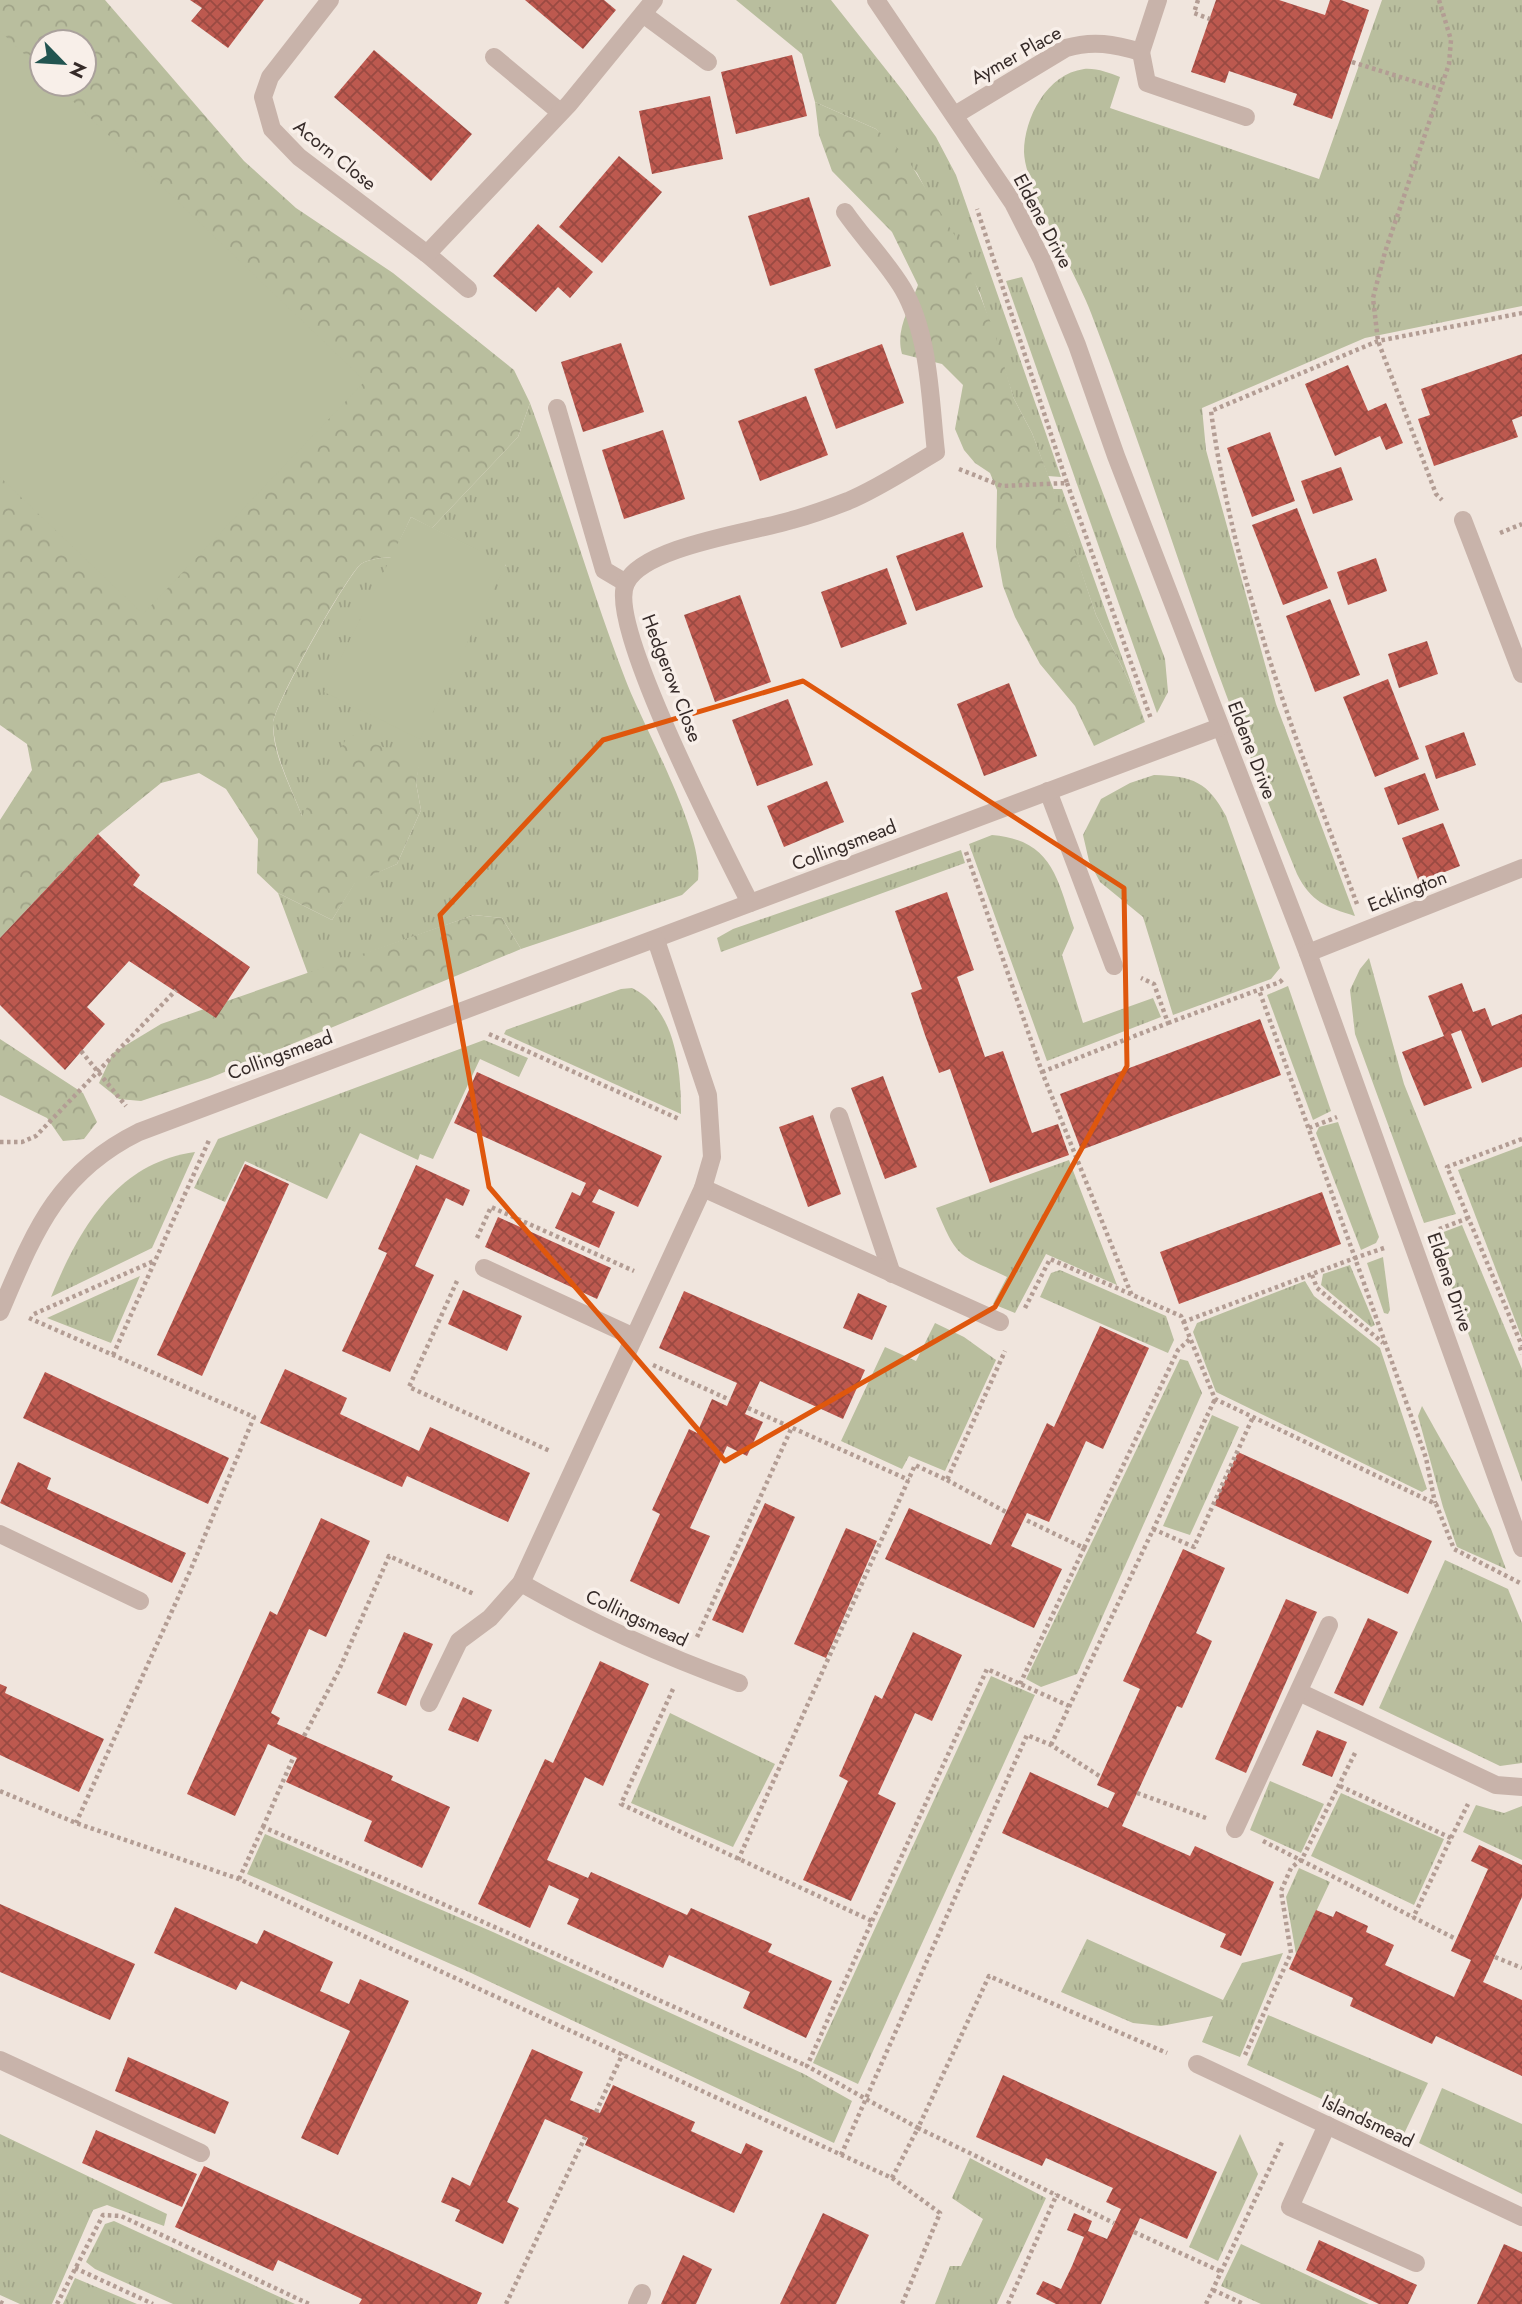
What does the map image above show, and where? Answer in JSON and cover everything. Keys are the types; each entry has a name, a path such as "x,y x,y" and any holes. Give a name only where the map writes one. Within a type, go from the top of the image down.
{"street":[{"name":"Acorn Close","path":"330,0 270,77 263,97 266,116 272,129 299,158 427,254 468,289"},
{"name":"Eldene Drive","path":"876,0 1013,203 1042,260 1077,345 1308,953 1522,1548"},
{"path":"1158,0 1141,52 1147,83 1247,117"},
{"path":"427,254 560,112 648,7 708,62"},
{"name":"Aymer Place","path":"955,115 1066,48 1085,42 1108,43 1141,52"},
{"path":"494,57 560,112"},
{"path":"557,408 604,570 626,583 652,560 688,546 792,520 848,500 936,452 928,377 914,313 902,288 845,212"},
{"path":"1463,520 1522,674"},
{"name":"Hedgerow Close","path":"626,583 624,609 642,667 707,819 750,903"},
{"name":"Collingsmead","path":"0,1312 36,1230 55,1199 77,1175 139,1132 1220,727"},
{"path":"1048,791 1114,966"},
{"name":"Ecklington","path":"1308,953 1522,868"},
{"path":"429,1703 459,1641 522,1583 703,1188 712,1157 713,1134 708,1095 656,940"},
{"path":"839,1116 892,1274"},
{"path":"703,1188 1007,1325"},
{"path":"484,1268 631,1345"},
{"path":"0,1534 140,1601"},
{"name":"Collingsmead","path":"522,1583 575,1614 684,1663 739,1683"},
{"path":"1235,1829 1329,1625"},
{"path":"1299,1692 1496,1786 1522,1787"},
{"path":"0,2060 201,2153"},
{"name":"Islandsmead","path":"1197,2064 1522,2217"},
{"path":"1327,2125 1290,2207 1416,2263"}],"path":[{"path":"1198,0 1194,13 1210,19"},
{"path":"1440,0 1451,40 1442,90 1385,252 1373,298 1378,341 1436,494 1463,520"},
{"path":"1352,62 1442,90"},
{"path":"974,199 1068,483 1162,749"},
{"path":"1368,929 1276,684 1220,477 1211,411 1378,341 1522,313"},
{"path":"936,452 962,471 1002,486 1068,483"},
{"path":"956,825 1042,1072 1132,1297"},
{"path":"1042,1072 1280,982 1308,953"},
{"path":"1114,966 1154,984 1168,1023"},
{"path":"0,1142 22,1142 36,1136 176,990"},
{"path":"1259,990 1426,1458 1436,1504 1454,1549 1522,1584"},
{"path":"450,1016 713,1134"},
{"path":"81,1051 125,1104 139,1132"},
{"path":"113,1354 227,1097"},
{"path":"1522,1139 1447,1167 1522,1354"},
{"path":"475,1243 491,1207 660,1283"},
{"path":"1183,1322 1355,1258"},
{"path":"947,1480 1007,1325 1050,1259 1132,1297 1181,1316 1214,1399 1436,1504"},
{"path":"76,1823 191,1569 254,1417 26,1317 155,1261"},
{"path":"1312,1275 1317,1288 1384,1344"},
{"path":"458,1279 409,1387 576,1463"},
{"path":"1020,1684 1178,1350 1190,1339"},
{"path":"631,1345 730,1400"},
{"path":"1051,1745 1214,1399"},
{"path":"748,1408 909,1480"},
{"path":"1153,1530 1194,1547 1253,1417"},
{"path":"792,1427 621,1804 872,1921"},
{"path":"738,1860 915,1465 1006,1512"},
{"path":"1024,1519 1084,1548"},
{"path":"304,1736 339,1670 389,1556 500,1606"},
{"path":"807,2066 987,1669 1069,1706"},
{"path":"1233,2081 1291,1953 1281,1891 1291,1868 1301,1859 1340,1786 1368,1725"},
{"path":"841,2155 1027,1735 1051,1745 1101,1777"},
{"path":"239,1879 294,1756"},
{"path":"1340,1786 1451,1838 1413,1919"},
{"path":"0,1791 76,1823 239,1879 892,2178 940,2213 902,2304"},
{"path":"1137,1793 1235,1829 1301,1859 1456,1939"},
{"path":"263,1827 807,2066 918,2128 1114,2223"},
{"path":"1495,1957 1522,1968"},
{"path":"892,2178 989,1976 1167,2053"},
{"path":"596,2112 623,2053"},
{"path":"1206,2304 1297,2111"},
{"path":"506,2304 584,2137"},
{"path":"1007,2304 1057,2194"},
{"path":"57,2304 103,2215 121,2216 309,2304"},
{"path":"1134,2232 1223,2272"},
{"path":"75,2268 153,2304"},
{"path":"1213,2290 1244,2304"}],"highlighted area":[{"path":"803,681 1124,888 1127,1066 995,1307 725,1461 489,1187 440,915 603,740"}],"green space":[{"path":"0,0 105,0 244,161 296,208 393,273 514,370 530,403 518,437 432,528 411,517 392,557 361,564 311,642 276,712 273,724 276,748 302,816 349,734 420,761 416,783 421,810 397,864 355,883 332,920 278,893 257,873 258,839 226,789 199,773 161,783 98,834 0,938 0,820 32,770 27,744 0,725"},
{"path":"736,0 831,0 936,137 956,175 1061,477 1048,476 1032,433 1014,399 980,293 917,173 876,129 815,102 802,54"},
{"path":"1382,0 1522,0 1522,306 1365,338 1202,408 1206,450 1276,704 1355,916 1320,902 1308,891 1297,874 1213,659 1091,313 1042,209 1024,152 1033,112 1049,88 1071,73 1094,69 1120,77 1110,108 1319,179"},
{"path":"0,31 28,58 28,98 70,98 365,381 143,614 0,477"},
{"path":"815,102 876,129 905,155 960,244 994,331 1014,399 1032,433 1058,501 1096,615 1128,679 1145,722 1094,746 1075,706 1040,664 1015,617 1003,586 996,547 997,490 990,473 975,463 964,450 955,429 963,385 942,364 902,354 902,327 918,285 892,232 832,171 819,135"},
{"path":"1022,277 1165,659 1168,692 1157,713 1006,281"},
{"path":"530,403 626,681 683,809 692,836 698,880 682,895 521,949 502,918 474,915 308,974 278,893 332,920 355,882 397,864 421,810 416,783 419,761 302,816 276,748 273,724 276,713 327,616 361,564 392,557 325,692 506,565 432,528 518,437"},
{"path":"1053,489 1062,489 1145,722 1128,679 1096,615"},
{"path":"411,517 506,564 420,739 324,692"},
{"path":"1154,775 1189,779 1213,795 1226,816 1280,968 1271,979 1173,1015 1143,917 1100,882 1089,861 1083,835 1101,799 1130,783"},
{"path":"992,835 1012,838 1028,845 1050,865 1057,878 1074,928 1062,955 1083,1023 1153,998 1161,1017 1047,1061 969,844"},
{"path":"961,850 965,863 721,952 717,938 733,929"},
{"path":"474,915 502,918 521,949 210,1078 141,1101 119,1099 99,1083 113,1053 161,1024"},
{"path":"1369,958 1404,1084 1456,1214 1424,1223 1355,1034 1350,990 1360,969"},
{"path":"1288,986 1331,1111 1313,1120 1267,995"},
{"path":"632,988 647,998 667,1025 680,1078 681,1114 504,1034 506,1030 621,989"},
{"path":"0,1039 83,1093 97,1122 84,1139 63,1141 47,1118 0,1095"},
{"path":"484,1040 528,1058 519,1077 480,1059 433,1159 420,1154 418,1160 360,1133 327,1199 245,1161 225,1202 194,1188 218,1139"},
{"path":"1338,1122 1379,1237 1376,1243 1361,1250 1316,1133 1319,1127"},
{"path":"1522,1146 1522,1338 1458,1170"},
{"path":"195,1152 152,1248 51,1297 74,1247 104,1203 122,1185 143,1170 167,1159"},
{"path":"1069,1160 1117,1285 1046,1254 1015,1313 993,1304 1007,1277 961,1253 949,1237 936,1208"},
{"path":"1462,1225 1522,1369 1522,1482 1433,1236"},
{"path":"1383,1257 1390,1310 1388,1314 1384,1313 1367,1263"},
{"path":"1350,1265 1375,1325 1371,1327 1321,1285 1323,1274"},
{"path":"1060,1270 1166,1316 1174,1340 1168,1353 1040,1297 1051,1273"},
{"path":"140,1276 111,1343 47,1318"},
{"path":"1305,1281 1314,1296 1380,1348 1427,1489 1422,1492 1216,1392 1193,1332 1197,1323"},
{"path":"935,1323 964,1337 996,1360 945,1471 909,1456 902,1469 841,1441 885,1347 916,1361"},
{"path":"1180,1359 1188,1361 1202,1393 1077,1674 1041,1687 1026,1679"},
{"path":"1422,1406 1491,1529 1506,1569 1457,1547 1418,1416"},
{"path":"1212,1415 1239,1427 1190,1535 1163,1526"},
{"path":"1445,1560 1508,1589 1522,1623 1522,1763 1500,1766 1379,1708"},
{"path":"991,1676 1035,1695 858,2084 813,2063"},
{"path":"670,1713 775,1764 733,1847 631,1803"},
{"path":"1270,1781 1324,1804 1301,1853 1250,1830"},
{"path":"1341,1793 1444,1839 1414,1905 1311,1856"},
{"path":"1476,1805 1504,1813 1522,1806 1522,1860 1463,1832"},
{"path":"265,1834 493,1932 804,2074 852,2101 834,2143 469,1972 247,1874"},
{"path":"1299,1868 1330,1882 1296,1954 1286,1897"},
{"path":"1087,1939 1223,2000 1242,1963 1283,1953 1240,2057 1202,2042 1213,2016 1161,2026 1133,2023 1061,1992"},
{"path":"1268,2015 1428,2083 1403,2136 1247,2065"},
{"path":"1442,2088 1522,2124 1522,2194 1419,2143"},
{"path":"0,2134 167,2214 164,2226 107,2205 93,2210 52,2304 20,2304 0,2295"},
{"path":"1240,2134 1258,2174 1218,2261 1189,2247"},
{"path":"970,2158 1046,2198 997,2304 935,2304 950,2266 961,2266 983,2219 952,2198"},
{"path":"114,2221 295,2304 173,2304 95,2269 86,2262 105,2224"},
{"path":"1241,2244 1369,2304 1261,2304 1221,2286"},
{"path":"75,2278 137,2304 63,2304"}],"building":[{"path":"190,0 264,0 228,48 191,21 202,8"},
{"path":"525,0 604,0 616,10 583,49"},
{"path":"1216,0 1279,0 1325,15 1330,0 1341,0 1369,10 1332,119 1293,105 1297,94 1229,71 1225,83 1191,72"},
{"path":"374,50 472,134 431,181 334,97"},
{"path":"792,55 807,116 736,134 721,72"},
{"path":"710,96 723,159 652,174 639,111"},
{"path":"619,156 662,192 602,263 559,227"},
{"path":"809,197 831,266 770,286 748,216"},
{"path":"538,224 593,272 570,298 558,287 536,312 493,276"},
{"path":"621,343 644,412 583,432 561,362"},
{"path":"882,344 904,403 836,429 814,369"},
{"path":"1522,354 1522,416 1512,420 1518,437 1434,466 1418,419 1430,415 1421,389"},
{"path":"1348,365 1368,411 1386,403 1403,443 1386,450 1380,436 1335,456 1305,384"},
{"path":"806,396 828,455 760,481 738,421"},
{"path":"663,430 685,499 624,519 602,450"},
{"path":"1270,432 1295,501 1252,517 1227,448"},
{"path":"1341,467 1353,500 1313,514 1301,481"},
{"path":"1297,508 1328,588 1283,605 1252,525"},
{"path":"963,532 983,587 916,611 896,556"},
{"path":"1376,558 1387,591 1348,605 1337,572"},
{"path":"887,568 907,624 841,648 821,592"},
{"path":"740,595 771,682 715,702 684,615"},
{"path":"1330,599 1360,675 1315,692 1286,616"},
{"path":"1427,641 1438,674 1399,688 1388,654"},
{"path":"1388,679 1419,759 1375,777 1343,697"},
{"path":"1009,683 1037,756 984,776 957,704"},
{"path":"788,699 813,765 757,786 732,720"},
{"path":"1464,732 1476,765 1436,779 1425,746"},
{"path":"1425,773 1439,810 1398,825 1384,788"},
{"path":"827,781 844,822 784,847 767,806"},
{"path":"1443,823 1460,866 1419,882 1402,838"},
{"path":"98,834 140,875 133,885 250,967 216,1018 129,961 87,1007 105,1024 65,1070 0,1005 0,938"},
{"path":"947,892 974,970 957,977 985,1057 1003,1051 1032,1133 1058,1124 1069,1155 990,1183 950,1069 939,1073 925,1035 911,993 922,989 895,911"},
{"path":"1462,983 1473,1012 1485,1008 1492,1026 1522,1014 1522,1067 1482,1083 1461,1030 1451,1034 1472,1088 1424,1106 1402,1052 1444,1036 1428,996"},
{"path":"1260,1019 1281,1075 1081,1150 1060,1094"},
{"path":"477,1072 662,1156 638,1207 599,1189 592,1202 615,1212 599,1248 555,1228 572,1192 580,1196 586,1183 454,1123"},
{"path":"883,1076 917,1167 885,1179 851,1088"},
{"path":"813,1115 841,1194 808,1207 779,1127"},
{"path":"245,1164 289,1184 202,1376 157,1355"},
{"path":"416,1165 470,1190 463,1206 446,1198 415,1266 434,1275 390,1372 342,1351 387,1253 378,1249"},
{"path":"1322,1192 1341,1244 1179,1304 1160,1252"},
{"path":"498,1217 611,1268 597,1299 485,1247"},
{"path":"463,1290 522,1316 507,1351 448,1324"},
{"path":"684,1291 865,1370 843,1419 760,1381 745,1414 763,1422 747,1456 727,1446 690,1528 710,1536 679,1604 630,1581 660,1514 652,1510 689,1429 697,1433 712,1399 727,1406 737,1383 659,1348"},
{"path":"858,1293 887,1306 872,1340 843,1328"},
{"path":"1100,1326 1149,1348 1103,1449 1086,1441 1049,1522 1027,1513 1011,1546 1062,1569 1034,1628 885,1559 909,1508 991,1545 1047,1423 1054,1427"},
{"path":"285,1369 347,1398 340,1414 419,1451 430,1427 530,1473 508,1522 407,1476 402,1487 260,1423"},
{"path":"45,1372 229,1458 208,1504 23,1418"},
{"path":"1238,1452 1432,1541 1408,1594 1214,1505"},
{"path":"18,1462 51,1478 47,1489 186,1553 172,1583 0,1503"},
{"path":"765,1503 795,1517 743,1633 712,1620"},
{"path":"321,1518 370,1541 326,1637 309,1629 271,1713 280,1718 277,1724 393,1776 391,1780 450,1807 422,1868 364,1841 372,1821 286,1782 297,1758 268,1744 235,1816 187,1794 270,1611 277,1615"},
{"path":"846,1528 877,1541 826,1658 794,1644"},
{"path":"1183,1549 1225,1568 1196,1633 1212,1641 1182,1708 1177,1706 1122,1826 1190,1856 1195,1846 1274,1882 1241,1956 1220,1947 1226,1934 1002,1833 1030,1772 1108,1808 1115,1793 1097,1785 1140,1689 1123,1681"},
{"path":"1286,1599 1317,1612 1246,1773 1215,1759"},
{"path":"1368,1618 1398,1632 1363,1706 1334,1693"},
{"path":"404,1632 433,1644 406,1706 377,1693"},
{"path":"913,1632 962,1655 932,1721 915,1713 878,1794 896,1803 851,1901 803,1880 848,1781 839,1776 875,1695 882,1699"},
{"path":"600,1661 649,1684 603,1786 585,1777 547,1860 588,1878 591,1872 687,1915 691,1908 772,1944 768,1952 832,1981 806,2038 743,2008 750,1992 669,1955 663,1968 567,1924 579,1899 549,1885 530,1928 478,1904 545,1759 553,1763"},
{"path":"0,1684 7,1687 5,1693 104,1739 79,1792 0,1755"},
{"path":"463,1697 492,1710 478,1742 448,1730"},
{"path":"1317,1730 1347,1742 1332,1777 1302,1765"},
{"path":"1479,1845 1522,1865 1522,1897 1483,1982 1522,2000 1522,2076 1436,2036 1432,2044 1350,2006 1353,1998 1289,1969 1316,1910 1333,1917 1336,1911 1368,1926 1366,1932 1394,1945 1385,1965 1454,1997 1471,1960 1451,1951 1488,1869 1471,1861"},
{"path":"0,1904 135,1964 110,2020 0,1972"},
{"path":"175,1907 257,1944 264,1930 333,1962 320,1991 349,2004 360,1979 409,2001 338,2155 301,2138 350,2031 241,1981 236,1990 154,1953"},
{"path":"532,2049 583,2072 570,2100 600,2113 613,2085 695,2122 691,2131 741,2154 746,2143 763,2151 734,2213 585,2145 588,2138 545,2119 507,2202 519,2208 503,2244 455,2221 460,2210 441,2202 452,2177 470,2186"},
{"path":"128,2057 229,2102 215,2134 115,2091"},
{"path":"1003,2075 1217,2172 1187,2239 1140,2218 1101,2304 1056,2304 1036,2294 1043,2281 1061,2289 1072,2266 1084,2237 1067,2230 1074,2213 1092,2221 1088,2231 1107,2239 1121,2209 1106,2202 1113,2188 1046,2158 1042,2166 976,2137"},
{"path":"96,2130 197,2174 182,2207 82,2163"},
{"path":"204,2166 482,2293 477,2304 359,2304 362,2299 278,2260 273,2271 175,2227"},
{"path":"823,2213 869,2235 836,2304 780,2304"},
{"path":"1319,2240 1417,2285 1408,2304 1379,2304 1306,2270"},
{"path":"1504,2244 1522,2252 1522,2304 1477,2304"},
{"path":"683,2255 712,2269 696,2304 661,2304"}]}
